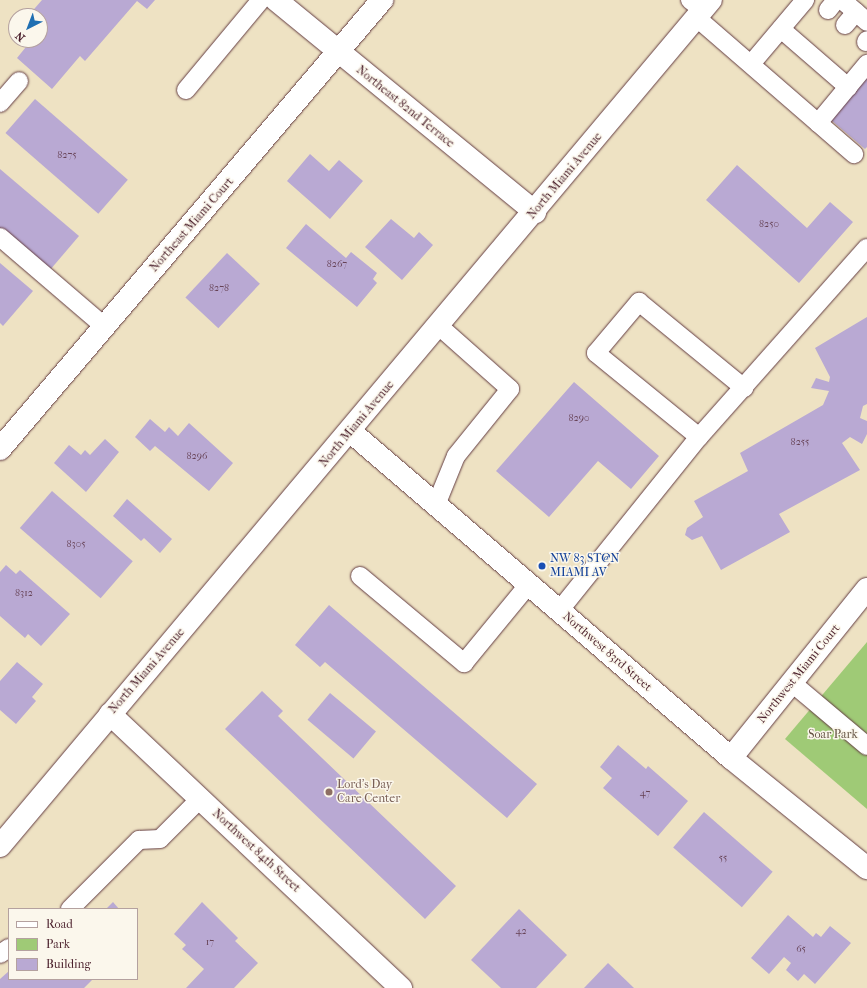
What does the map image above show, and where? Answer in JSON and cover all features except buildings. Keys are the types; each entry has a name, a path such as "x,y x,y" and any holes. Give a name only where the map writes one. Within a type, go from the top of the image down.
{"street":[{"name":"Northeast 82nd Terrace","path":"276,0 535,212"},
{"name":"Northeast Miami Court","path":"0,449 339,53 382,0"},
{"name":"North Miami Avenue","path":"0,846 535,212 700,7"},
{"name":"Northwest 83rd Street","path":"350,431 732,758 867,868"},
{"name":"Northwest Miami Court","path":"732,758 867,589"},
{"name":"Northwest 84th Street","path":"110,714 201,798 401,988"}],"lane":[{"path":"186,90 261,0"},
{"path":"751,64 805,0"},
{"path":"835,3 856,20"},
{"path":"700,7 751,64 854,154"},
{"path":"781,29 803,39 821,54 843,77"},
{"path":"818,123 843,77 867,64"},
{"path":"0,103 18,81"},
{"path":"0,236 105,327"},
{"path":"559,611 699,437 867,248"},
{"path":"699,437 596,352 639,302 744,388"},
{"path":"436,505 456,456 510,389 439,326"},
{"path":"360,576 464,663 529,584"},
{"path":"792,682 867,746"},
{"path":"71,908 139,840 160,839 201,798"}],"green space":[{"name":"Soar Park","path":"867,642 867,809 785,739"}],"place":[{"name":"NW 83 ST@N MIAMI AV","path":"542,566"},
{"name":"Lord's Day Care Center","path":"329,792"}]}
